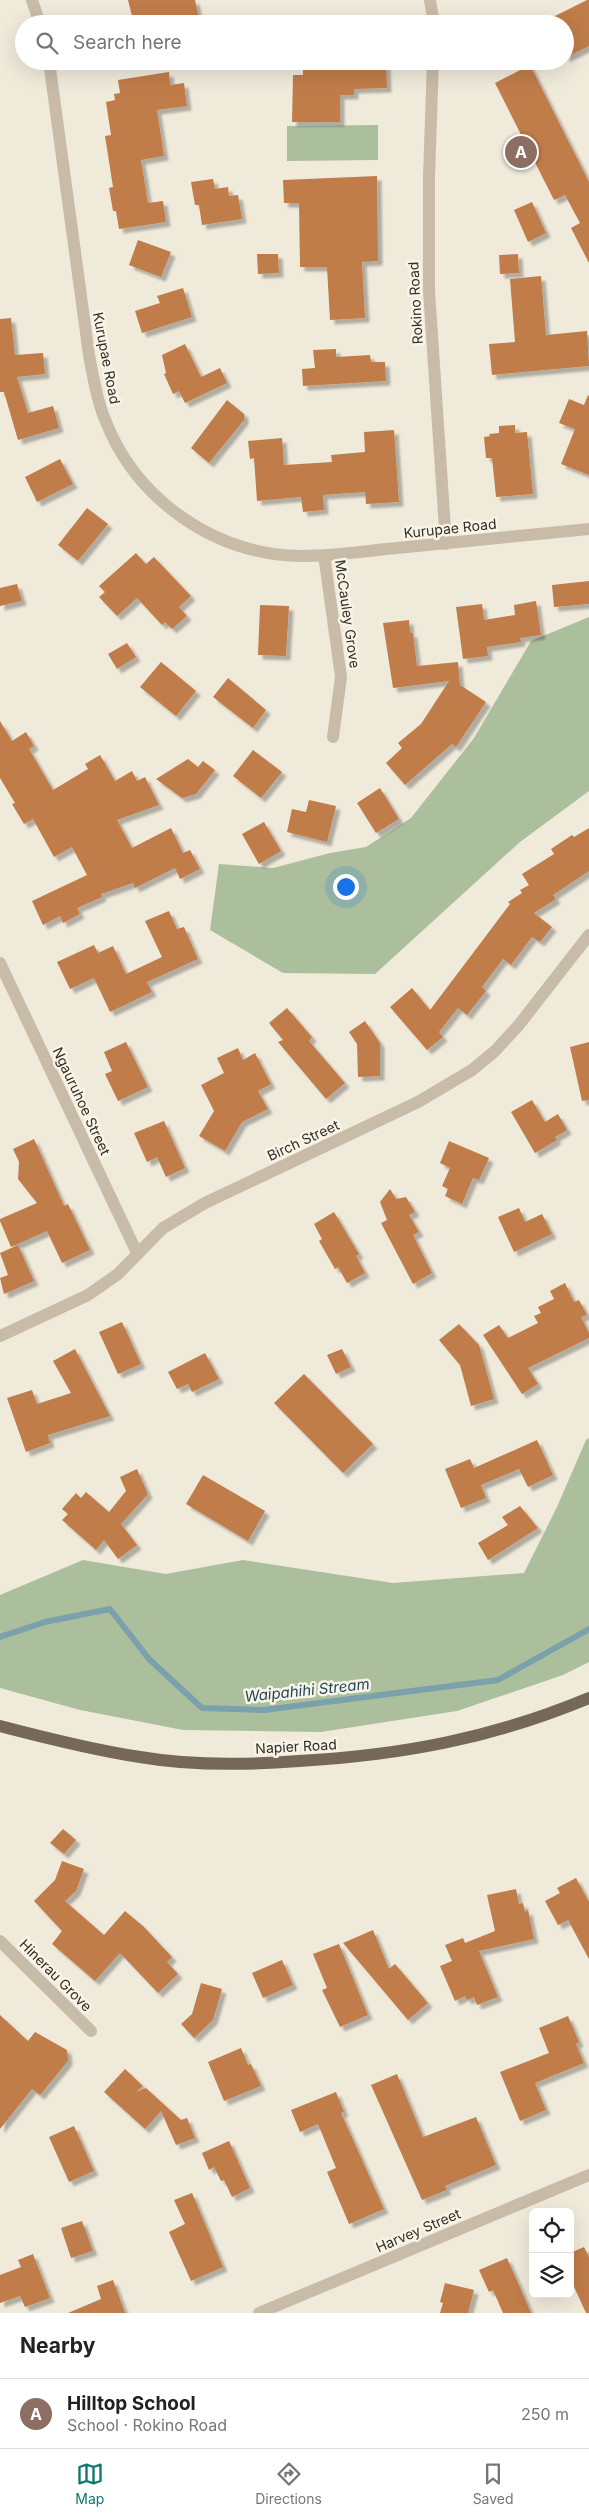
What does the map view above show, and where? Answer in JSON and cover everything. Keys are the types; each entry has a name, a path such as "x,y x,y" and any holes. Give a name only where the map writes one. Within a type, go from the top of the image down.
{"main road":[{"name":"Napier Road","path":"0,1726 78,1746 142,1758 260,1764 339,1759 414,1750 484,1735 589,1698"}],"street":[{"path":"32,0 37,15"},
{"path":"430,0 432,15"},
{"name":"Kurupae Road","path":"50,70 88,355 103,417 126,461 145,485 168,508 197,528 223,541 252,550 302,556 446,544 589,528"},
{"name":"Rokino Road","path":"433,70 428,282 446,544"},
{"name":"McCauley Grove","path":"324,554 341,677 333,737"},
{"name":"Birch Street","path":"0,1336 88,1295 118,1274 162,1228 205,1202 418,1102 472,1070 495,1051 518,1026 589,935"},
{"name":"Ngauruhoe Street","path":"0,963 137,1253"},
{"name":"Hinerau Grove","path":"0,1941 91,2031"},
{"name":"Harvey Street","path":"260,2313 589,2175"}],"green space":[{"path":"378,125 378,160 287,161 287,126"},
{"path":"589,617 589,791 520,842 375,974 283,973 210,930 219,864 273,868 330,853 366,847 411,818 474,738 531,641"},
{"path":"589,1438 589,1662 563,1675 457,1711 321,1732 183,1730 80,1710 0,1688 0,1595 83,1560 166,1574 243,1560 393,1583 524,1573 557,1507 586,1440"}],"building":[{"path":"128,0 195,0 198,15 132,15"},
{"path":"589,0 589,46 574,54 574,15 557,15"},
{"path":"303,70 386,70 387,88 354,89 354,95 340,95 340,122 292,122 293,75 303,75"},
{"path":"520,70 533,70 589,182 589,263 571,228 580,223 565,195 554,200 495,83"},
{"path":"169,72 170,85 184,83 187,106 157,110 164,156 141,160 148,203 163,201 166,222 119,229 116,211 113,211 109,188 113,187 105,136 111,135 106,102 115,100 114,94 120,93 118,80"},
{"path":"377,176 378,261 362,262 365,318 330,320 327,267 300,267 299,203 284,203 283,180"},
{"path":"213,179 215,189 228,187 229,196 238,195 242,219 202,225 199,205 195,205 191,182"},
{"path":"532,202 546,233 528,242 514,210"},
{"path":"138,240 171,252 161,277 129,265"},
{"path":"257,254 278,254 279,273 258,274"},
{"path":"518,254 519,273 500,274 499,255"},
{"path":"541,276 546,335 587,331 589,366 492,375 489,344 515,342 510,279"},
{"path":"183,288 192,317 142,333 135,311 160,303 157,296"},
{"path":"11,318 15,355 43,353 45,374 17,377 28,413 53,406 59,428 18,440 4,392 0,392 0,319"},
{"path":"185,344 201,377 220,368 227,383 185,403 179,391 173,394 164,374 166,373 162,355"},
{"path":"336,349 336,357 370,355 371,362 385,362 386,381 303,386 302,369 315,368 313,350"},
{"path":"588,395 589,475 561,464 575,429 559,423 569,399 584,405"},
{"path":"227,400 244,414 244,420 209,463 191,448"},
{"path":"515,425 515,433 527,432 533,494 496,497 492,458 486,458 484,437 490,436 489,434 499,433 499,426"},
{"path":"394,430 399,502 366,504 365,492 323,495 324,510 303,512 301,497 257,501 254,458 250,459 248,441 282,438 284,465 332,462 331,455 365,452 364,432"},
{"path":"60,459 73,484 37,502 25,477"},
{"path":"87,508 108,524 78,561 58,545"},
{"path":"136,553 146,564 154,557 191,596 179,607 187,616 172,629 165,622 162,625 137,598 117,616 99,597 105,592 99,586"},
{"path":"589,581 589,604 554,607 552,585"},
{"path":"17,584 22,601 0,606 0,588"},
{"path":"536,601 541,635 520,638 521,642 487,647 488,656 463,659 456,607 482,604 484,620 515,615 514,605"},
{"path":"260,605 289,606 286,656 258,655"},
{"path":"409,620 410,633 413,633 417,666 458,662 460,685 486,702 456,747 452,744 405,785 386,763 402,748 398,743 421,724 449,681 393,688 383,623"},
{"path":"127,643 136,657 117,669 108,654"},
{"path":"161,662 196,691 176,716 140,687"},
{"path":"228,678 266,710 253,728 213,697"},
{"path":"0,721 12,741 26,732 34,746 29,749 53,790 88,769 85,764 100,755 115,781 132,771 137,781 145,777 159,805 117,820 132,848 171,828 183,853 190,850 200,869 180,879 175,868 135,888 133,883 101,894 102,897 77,908 80,914 63,923 60,916 43,925 32,901 87,875 72,847 54,857 33,819 24,824 12,804 15,803 0,778"},
{"path":"253,750 282,772 261,798 233,776"},
{"path":"188,759 198,767 203,761 215,770 196,794 182,798 156,779"},
{"path":"380,788 399,819 376,833 357,803"},
{"path":"309,800 336,806 327,842 287,832 292,809 306,812"},
{"path":"264,822 281,851 259,864 242,834"},
{"path":"589,828 589,871 553,895 556,899 534,913 552,927 540,942 532,937 511,965 503,959 482,987 486,991 467,1015 458,1008 439,1032 443,1037 427,1050 390,1007 412,988 430,1010 510,904 508,902 522,893 520,890 529,885 522,874 554,854 551,849 572,835 574,837"},
{"path":"169,911 177,929 184,927 198,959 147,982 152,992 110,1012 94,978 70,989 57,962 94,945 98,953 113,946 126,974 162,957 145,921"},
{"path":"287,1008 312,1037 309,1041 345,1083 326,1099 278,1042 283,1040 269,1023"},
{"path":"365,1021 380,1043 380,1076 358,1077 357,1044 349,1032"},
{"path":"126,1042 148,1087 118,1101 105,1074 112,1071 104,1052"},
{"path":"589,1042 589,1100 582,1101 570,1047"},
{"path":"238,1048 243,1060 255,1053 271,1084 258,1091 268,1109 242,1122 225,1151 199,1136 214,1111 201,1085 224,1073 217,1058"},
{"path":"532,1100 545,1122 558,1114 567,1130 555,1137 557,1140 535,1153 511,1112"},
{"path":"164,1121 185,1168 166,1177 157,1157 147,1162 134,1133"},
{"path":"34,1139 64,1206 68,1204 90,1250 62,1263 47,1231 11,1247 0,1221 0,1219 37,1203 18,1179 19,1162 13,1149"},
{"path":"449,1141 489,1158 479,1180 473,1178 462,1204 445,1196 448,1189 442,1186 450,1168 440,1163"},
{"path":"390,1189 396,1199 406,1197 415,1212 409,1215 419,1232 413,1235 432,1273 413,1284 381,1223 387,1220 380,1202"},
{"path":"519,1208 525,1222 542,1214 552,1234 514,1252 498,1217"},
{"path":"334,1212 359,1254 356,1256 365,1273 347,1283 338,1267 335,1269 319,1241 322,1239 314,1224"},
{"path":"18,1245 34,1281 4,1294 0,1278 8,1275 0,1253"},
{"path":"565,1283 574,1302 579,1300 587,1315 581,1317 589,1333 589,1338 528,1368 538,1384 522,1394 483,1335 499,1325 508,1338 538,1323 534,1316 541,1313 538,1307 554,1299 550,1291"},
{"path":"122,1322 141,1364 118,1374 99,1332"},
{"path":"459,1324 479,1345 494,1399 471,1406 460,1365 439,1340"},
{"path":"75,1349 110,1416 48,1435 50,1443 26,1452 7,1398 32,1390 37,1404 71,1393 53,1361"},
{"path":"342,1349 351,1367 336,1374 327,1355"},
{"path":"205,1353 219,1379 192,1392 188,1384 177,1389 168,1372"},
{"path":"304,1374 373,1444 343,1473 274,1403"},
{"path":"537,1440 553,1475 528,1487 519,1469 481,1485 486,1498 461,1508 445,1469 470,1459 474,1468"},
{"path":"137,1469 148,1494 121,1524 137,1545 118,1559 104,1540 96,1550 62,1520 68,1514 62,1509 76,1493 81,1498 86,1492 109,1512 126,1491 120,1477"},
{"path":"203,1475 265,1511 248,1541 186,1504"},
{"path":"520,1506 538,1528 488,1560 478,1543 508,1525 502,1517"},
{"path":"63,1829 76,1840 64,1854 50,1843"},
{"path":"62,1861 84,1869 76,1891 65,1901 104,1935 125,1911 143,1926 172,1957 167,1962 178,1974 158,1993 120,1953 95,1981 52,1944 62,1931 34,1901 55,1880"},
{"path":"576,1878 589,1902 589,1959 568,1920 558,1925 545,1901 560,1893 557,1888"},
{"path":"516,1889 519,1904 523,1903 525,1912 528,1910 534,1939 479,1951 498,1997 477,2005 474,1997 467,2000 465,1996 455,2001 440,1966 452,1961 445,1945 463,1938 465,1943 495,1931 487,1895"},
{"path":"373,1930 389,1969 395,1964 428,2003 408,2020 343,1943"},
{"path":"339,1944 368,2015 340,2027 322,1990 327,1988 313,1954"},
{"path":"282,1960 293,1985 263,1998 252,1973"},
{"path":"201,1983 222,1989 213,2020 194,2038 181,2024 192,2014"},
{"path":"0,2015 28,2041 35,2032 67,2050 68,2061 40,2095 32,2089 0,2129"},
{"path":"568,2016 579,2042 576,2044 584,2063 535,2083 546,2110 520,2121 500,2072 549,2053 539,2028"},
{"path":"241,2048 248,2065 251,2064 261,2086 224,2101 208,2062"},
{"path":"125,2069 143,2086 136,2092 146,2088 181,2120 187,2118 195,2138 176,2145 161,2111 145,2129 104,2092"},
{"path":"397,2074 423,2137 476,2117 496,2165 445,2186 447,2190 422,2200 371,2085"},
{"path":"336,2092 344,2112 341,2113 384,2209 349,2224 327,2172 336,2168 318,2124 300,2132 291,2110"},
{"path":"74,2126 94,2171 69,2182 49,2137"},
{"path":"229,2141 250,2188 232,2197 224,2180 221,2181 214,2167 209,2170 202,2153"},
{"path":"192,2193 223,2267 191,2281 169,2232 185,2224 174,2200"},
{"path":"82,2221 93,2251 71,2258 61,2228"},
{"path":"584,2247 589,2257 589,2313 586,2313 574,2287 574,2251"},
{"path":"33,2254 50,2298 25,2307 20,2296 0,2303 0,2275 21,2267 18,2260"},
{"path":"507,2258 531,2313 503,2313 493,2290 489,2292 479,2270"},
{"path":"113,2280 125,2313 68,2313 101,2299 97,2286"},
{"path":"445,2283 474,2290 468,2313 440,2313 443,2303 440,2302"}],"waterway":[{"name":"Waipahihi Stream","path":"0,1637 45,1622 110,1609 149,1659 202,1708 264,1710 498,1680 589,1629"}],"place":[{"name":"Hilltop School","path":"521,152"}]}
